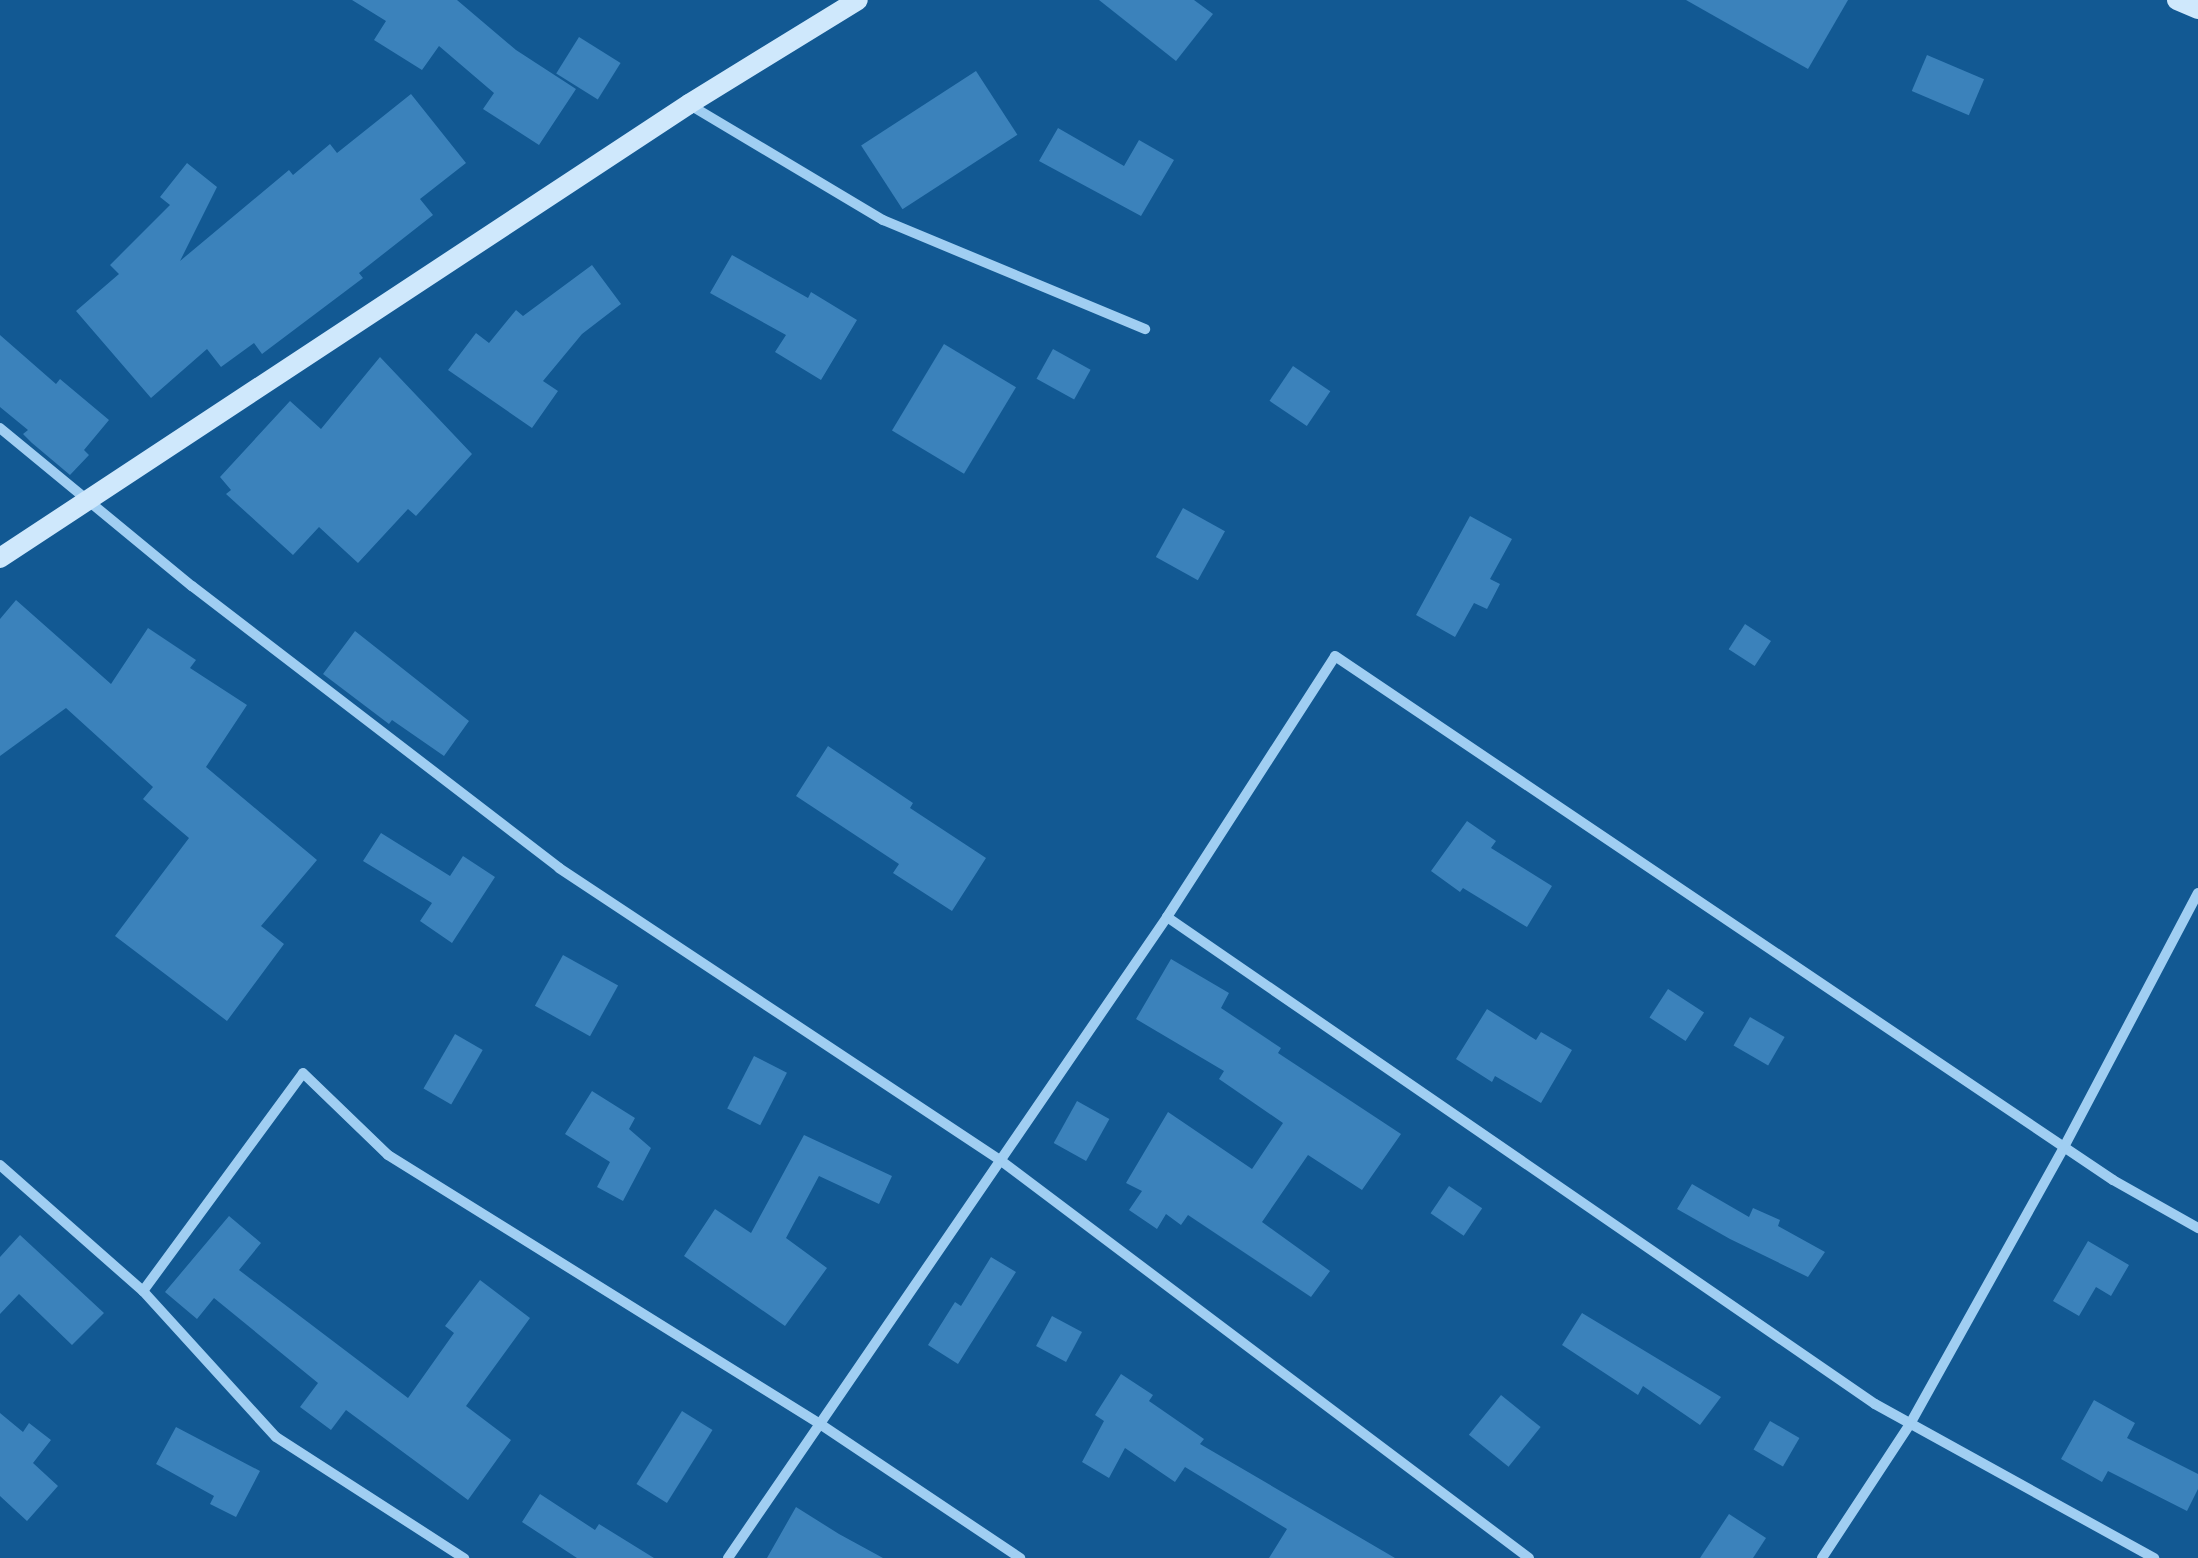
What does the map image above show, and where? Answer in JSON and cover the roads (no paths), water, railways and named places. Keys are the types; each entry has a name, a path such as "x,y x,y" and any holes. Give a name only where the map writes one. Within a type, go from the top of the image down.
{"street":[{"path":"0,558 689,104 858,0"},
{"path":"2177,0 2198,10"},
{"path":"689,104 882,220 1145,330"},
{"path":"0,428 86,502 559,868 1000,1160 1529,1558"},
{"path":"728,1558 1167,917 1335,656 2064,1147 2198,1228"},
{"path":"1822,1558 1910,1424 2064,1147 2198,893"},
{"path":"1167,917 1874,1404 2154,1558"},
{"path":"143,1290 302,1074 388,1155 820,1424 1020,1558"},
{"path":"0,1165 143,1290 276,1437 464,1558"}]}
